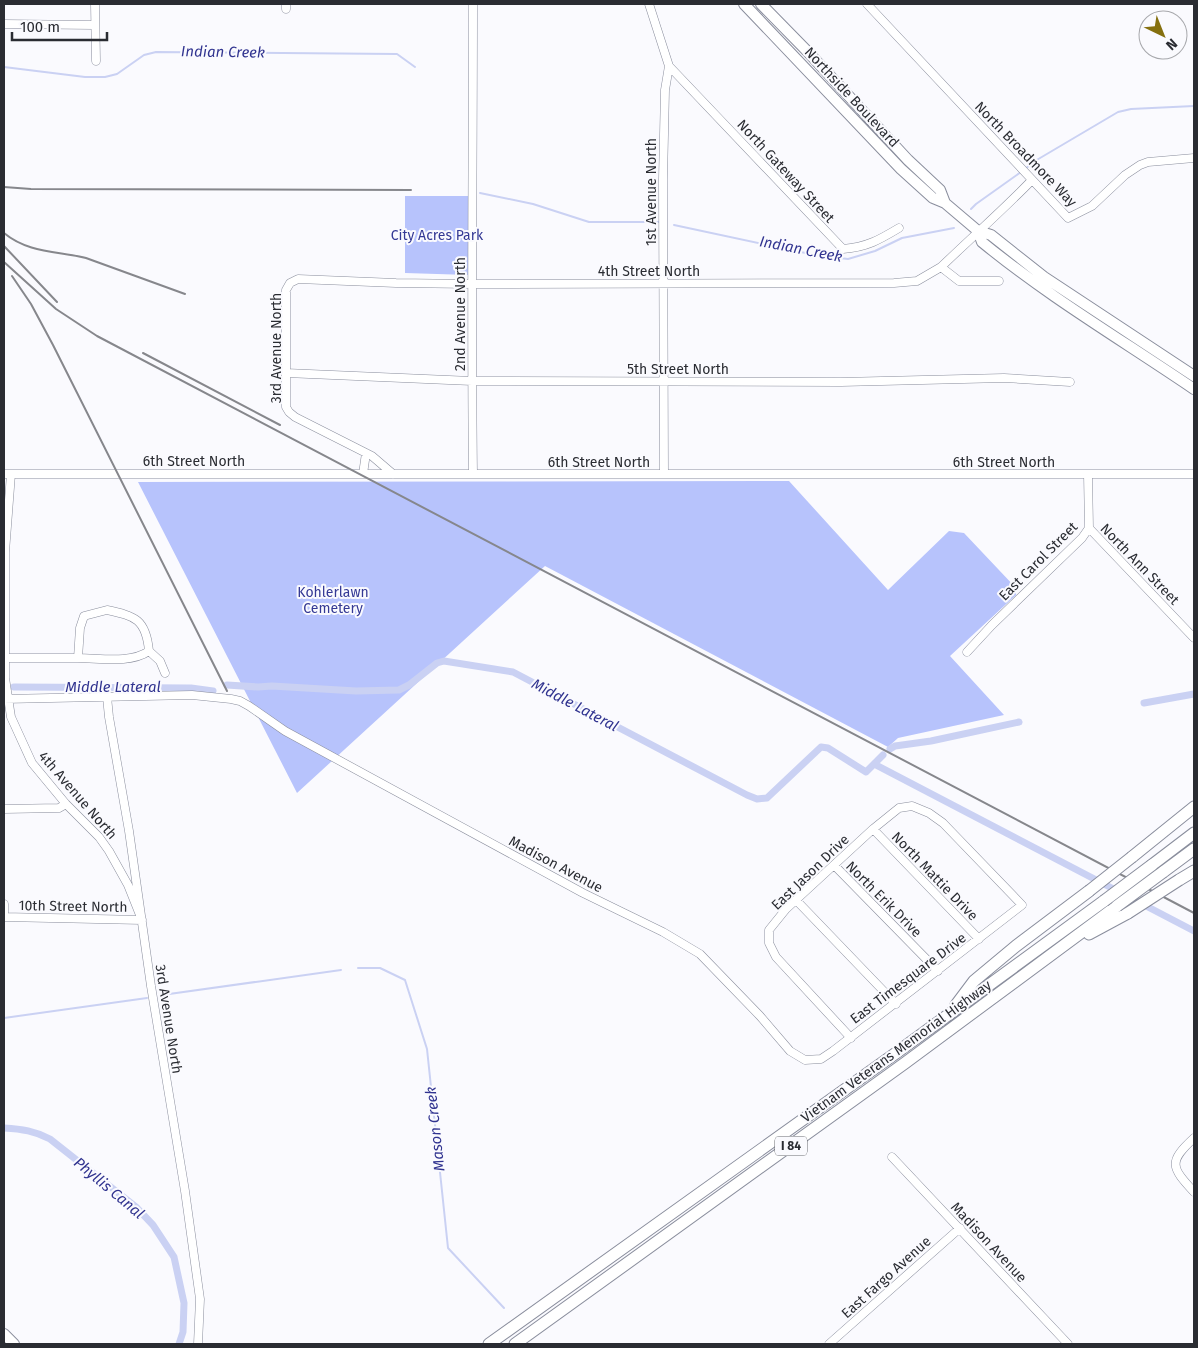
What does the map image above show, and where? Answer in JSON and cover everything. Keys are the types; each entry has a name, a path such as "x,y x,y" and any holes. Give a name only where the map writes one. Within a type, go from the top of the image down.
{"highway":[{"path":"949,1014 974,981 1194,807"},
{"name":"Vietnam Veterans Memorial Highway","path":"489,1344 949,1014 1194,833"},
{"name":"Vietnam Veterans Memorial Highway","path":"515,1344 905,1063 1194,848"},
{"path":"1064,945 1116,921 1194,870"},
{"path":"484,1344 535,1311"}],"main road":[{"name":"Northside Boulevard","path":"744,4 901,169 933,198 945,203 978,231 990,235 1044,277 1194,376"},
{"name":"Northside Boulevard","path":"760,4 807,51 908,160 940,190 945,203"},
{"name":"Northside Boulevard","path":"978,231 982,242 1038,285 1090,322 1194,389"},
{"path":"4,1334 14,1344"}],"street":[{"path":"95,4 96,61"},
{"name":"2nd Avenue North","path":"473,4 473,474"},
{"name":"1st Avenue North","path":"649,4 669,66 665,100 663,179 664,474"},
{"name":"North Broadmore Way","path":"867,4 1068,218 1092,206 1125,175 1140,165 1148,162 1194,158"},
{"path":"4,24 94,25"},
{"name":"North Gateway Street","path":"669,66 843,249 859,248 899,228"},
{"name":"4th Street North","path":"290,283 298,279 472,284 894,283 917,281 941,267 1008,205 1027,174"},
{"path":"941,267 959,281 999,281"},
{"name":"3rd Avenue North","path":"290,283 286,290 286,407 295,417 366,453 393,474"},
{"name":"5th Street North","path":"286,373 472,381 841,382 1004,378 1070,382"},
{"path":"363,474 366,453"},
{"name":"6th Street North","path":"7,474 1194,474"},
{"name":"4th Avenue North","path":"7,474 5,658 6,699 11,717 26,754 32,763 66,804 99,837 109,851 128,885 142,920"},
{"name":"East Carol Street","path":"967,652 992,625 1082,538 1089,528 1088,474"},
{"name":"North Ann Street","path":"1089,528 1194,638"},
{"path":"78,658 80,628 84,616 106,610 130,615 143,626 148,640 149,651 160,661 165,673"},
{"path":"5,658 122,659 142,656 149,651"},
{"name":"Madison Avenue","path":"6,699 192,695 240,701 271,723 583,893 663,932 700,954 790,1050 804,1060"},
{"name":"3rd Avenue North","path":"107,697 130,831 142,920 185,1191 200,1298 198,1344"},
{"path":"4,809 58,808 66,804"},
{"name":"East Jason Drive","path":"851,1038 776,957 769,943 769,930 786,909 899,808 912,806 943,823 1022,905"},
{"name":"North Mattie Drive","path":"873,830 979,939"},
{"name":"North Erik Drive","path":"834,865 938,972"},
{"path":"796,900 896,1004"},
{"path":"4,904 4,917"},
{"name":"East Timesquare Drive","path":"804,1060 821,1059 851,1038 1022,905"},
{"name":"10th Street North","path":"4,917 142,920"},
{"path":"1194,1138 1178,1154 1175,1163 1179,1175 1194,1192"},
{"name":"Madison Avenue","path":"892,1157 1068,1344"},
{"name":"East Fargo Avenue","path":"829,1344 960,1228"}],"green space":[{"name":"City Acres Park","path":"405,196 469,196 469,275 405,273"},
{"name":"Kohlerlawn Cemetery","path":"789,481 888,590 949,531 964,533 1016,588 1016,595 950,656 1004,715 898,738 888,747 545,566 297,793 138,482"}],"waterway":[{"name":"Indian Creek","path":"4,67 85,77 105,77 117,74 144,55 156,52 397,54 415,67"},
{"name":"Indian Creek","path":"1025,169 1035,161 1118,112 1131,109 1194,106"},
{"name":"Indian Creek","path":"971,209 1021,172"},
{"name":"Indian Creek","path":"480,193 533,204 589,222 659,222"},
{"name":"Indian Creek","path":"674,225 815,255 848,259 875,251 902,238 954,228"},
{"name":"Middle Lateral","path":"227,685 356,691 399,690 409,685 437,663 444,661 513,672 757,799 767,798 821,747 828,748 866,772 883,755"},
{"name":"Middle Lateral","path":"14,687 191,688 213,691"},
{"name":"Middle Lateral","path":"1144,703 1194,694"},
{"name":"Middle Lateral","path":"890,749 895,746 931,741 1019,722"},
{"path":"874,764 1194,931"},
{"name":"Mason Creek","path":"358,968 380,968 405,980 427,1049 448,1248 504,1308"},
{"name":"Mason Creek","path":"162,995 341,970"},
{"name":"Mason Creek","path":"4,1018 147,998"},
{"name":"Phyllis Canal","path":"4,1128 28,1131 50,1139 136,1207 153,1225 174,1257 184,1303 183,1332 179,1344"}],"railway":[{"path":"4,187 31,189 411,190"},
{"path":"4,233 13,240 33,248 86,258 185,294"},
{"path":"4,246 57,302"},
{"path":"4,262 56,309 97,336 1194,913"},
{"path":"12,276 31,304 53,345 227,691"},
{"path":"143,353 280,425"}]}
